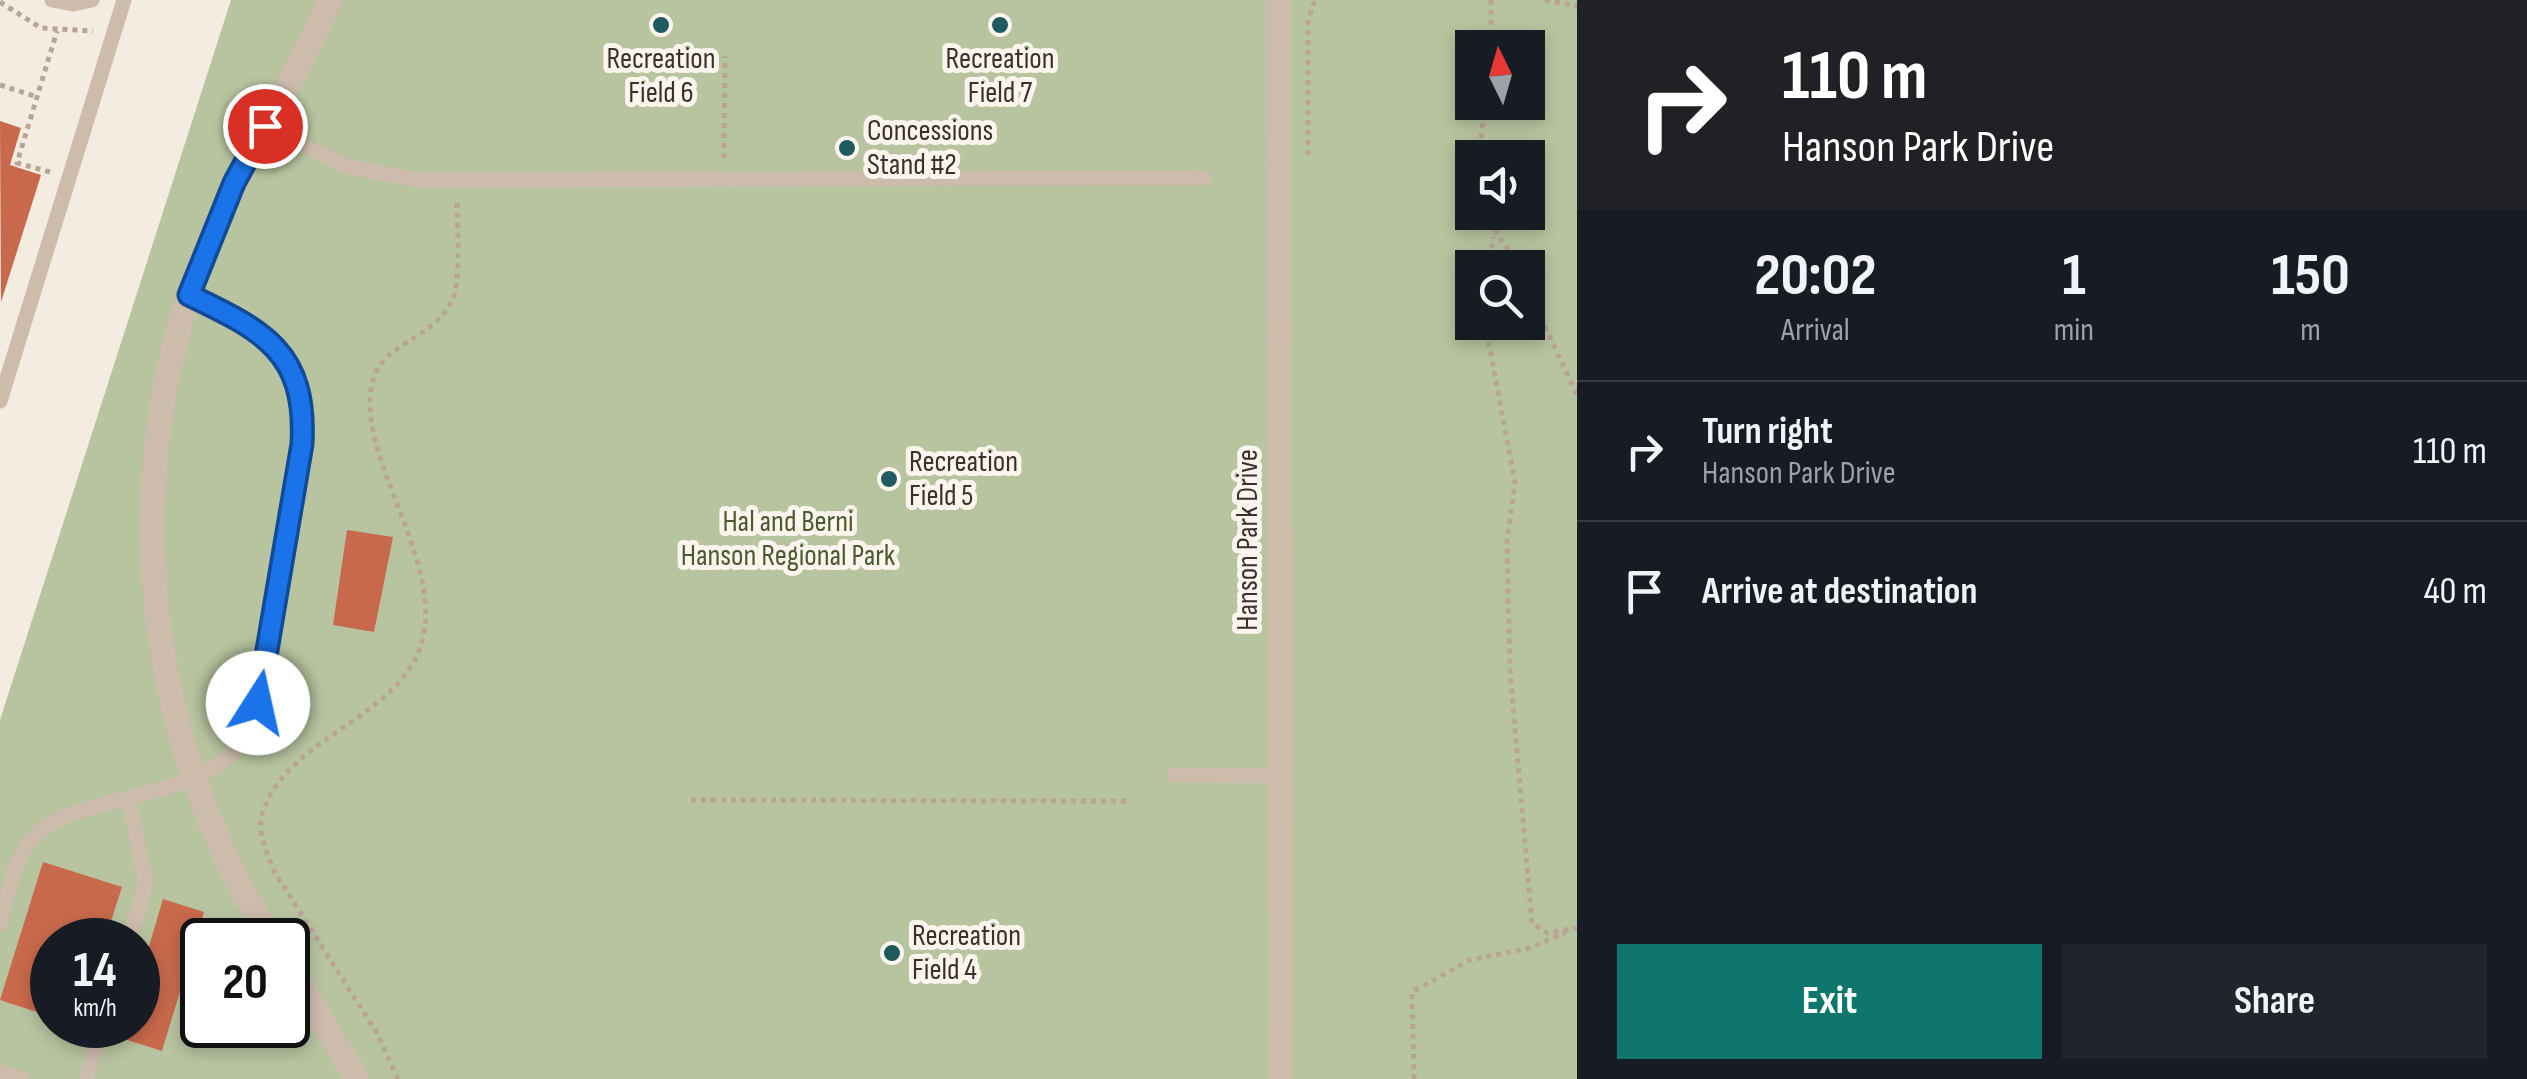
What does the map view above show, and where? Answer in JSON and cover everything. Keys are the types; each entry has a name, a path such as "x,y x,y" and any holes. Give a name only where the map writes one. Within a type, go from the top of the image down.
{"street":[{"path":"259,918 236,878 195,777 168,679 152,546 158,416 189,295 234,183 330,0"},
{"name":"Hanson Park Drive","path":"1278,0 1281,1079"},
{"path":"310,1004 352,1078"}],"lane":[{"path":"52,0 73,4 92,0"},
{"path":"0,401 124,0"},
{"path":"265,126 293,144 345,166 382,176 457,181 1204,178"},
{"path":"0,924 22,851 41,828 68,815 129,800 195,777 234,757 248,736 299,463 304,406 287,365 253,325 189,295"},
{"path":"1176,775 1281,776"},
{"path":"129,800 146,883 136,918"},
{"path":"86,1079 96,1048"},
{"path":"0,1072 23,1079"}],"path":[{"path":"1491,0 1491,30"},
{"path":"1544,0 1577,6"},
{"path":"58,31 17,162 71,179"},
{"path":"724,180 725,56"},
{"path":"0,85 38,98"},
{"path":"398,1079 378,1035 274,870 263,843 262,814 282,778 402,679 422,640 425,610 420,574 374,448 370,398 374,371 393,348 438,321 454,300 457,181"},
{"path":"1491,230 1509,250"},
{"path":"1491,250 1494,237"},
{"path":"1545,326 1577,395"},
{"path":"1488,340 1515,483 1508,542 1510,671 1532,923 1547,933 1575,928"},
{"path":"691,800 1130,802"},
{"path":"1414,1079 1412,992 1470,960 1530,948 1575,928"}],"green space":[{"name":"Hal and Berni Hanson Regional Park","path":"231,0 1577,0 1577,1079 0,1079 0,720"}],"building":[{"path":"0,121 21,128 10,165 41,175 1,302"},
{"path":"347,530 393,537 374,632 333,625"},
{"path":"43,862 122,887 112,918 30,918 30,1010 0,1000"},
{"path":"163,899 204,912 202,918 180,918 180,991 162,1051 153,1048 160,1048 157,918"}],"place":[{"name":"Recreation Field 6","path":"661,25"},
{"name":"Recreation Field 7","path":"1000,25"},
{"name":"Concessions Stand #2","path":"847,148"},
{"name":"Recreation Field 5","path":"889,479"},
{"name":"Recreation Field 4","path":"892,953"}],"route":[{"path":"258,703 302,444 304,406 295,378 253,325 189,295 234,183 265,126"}]}
